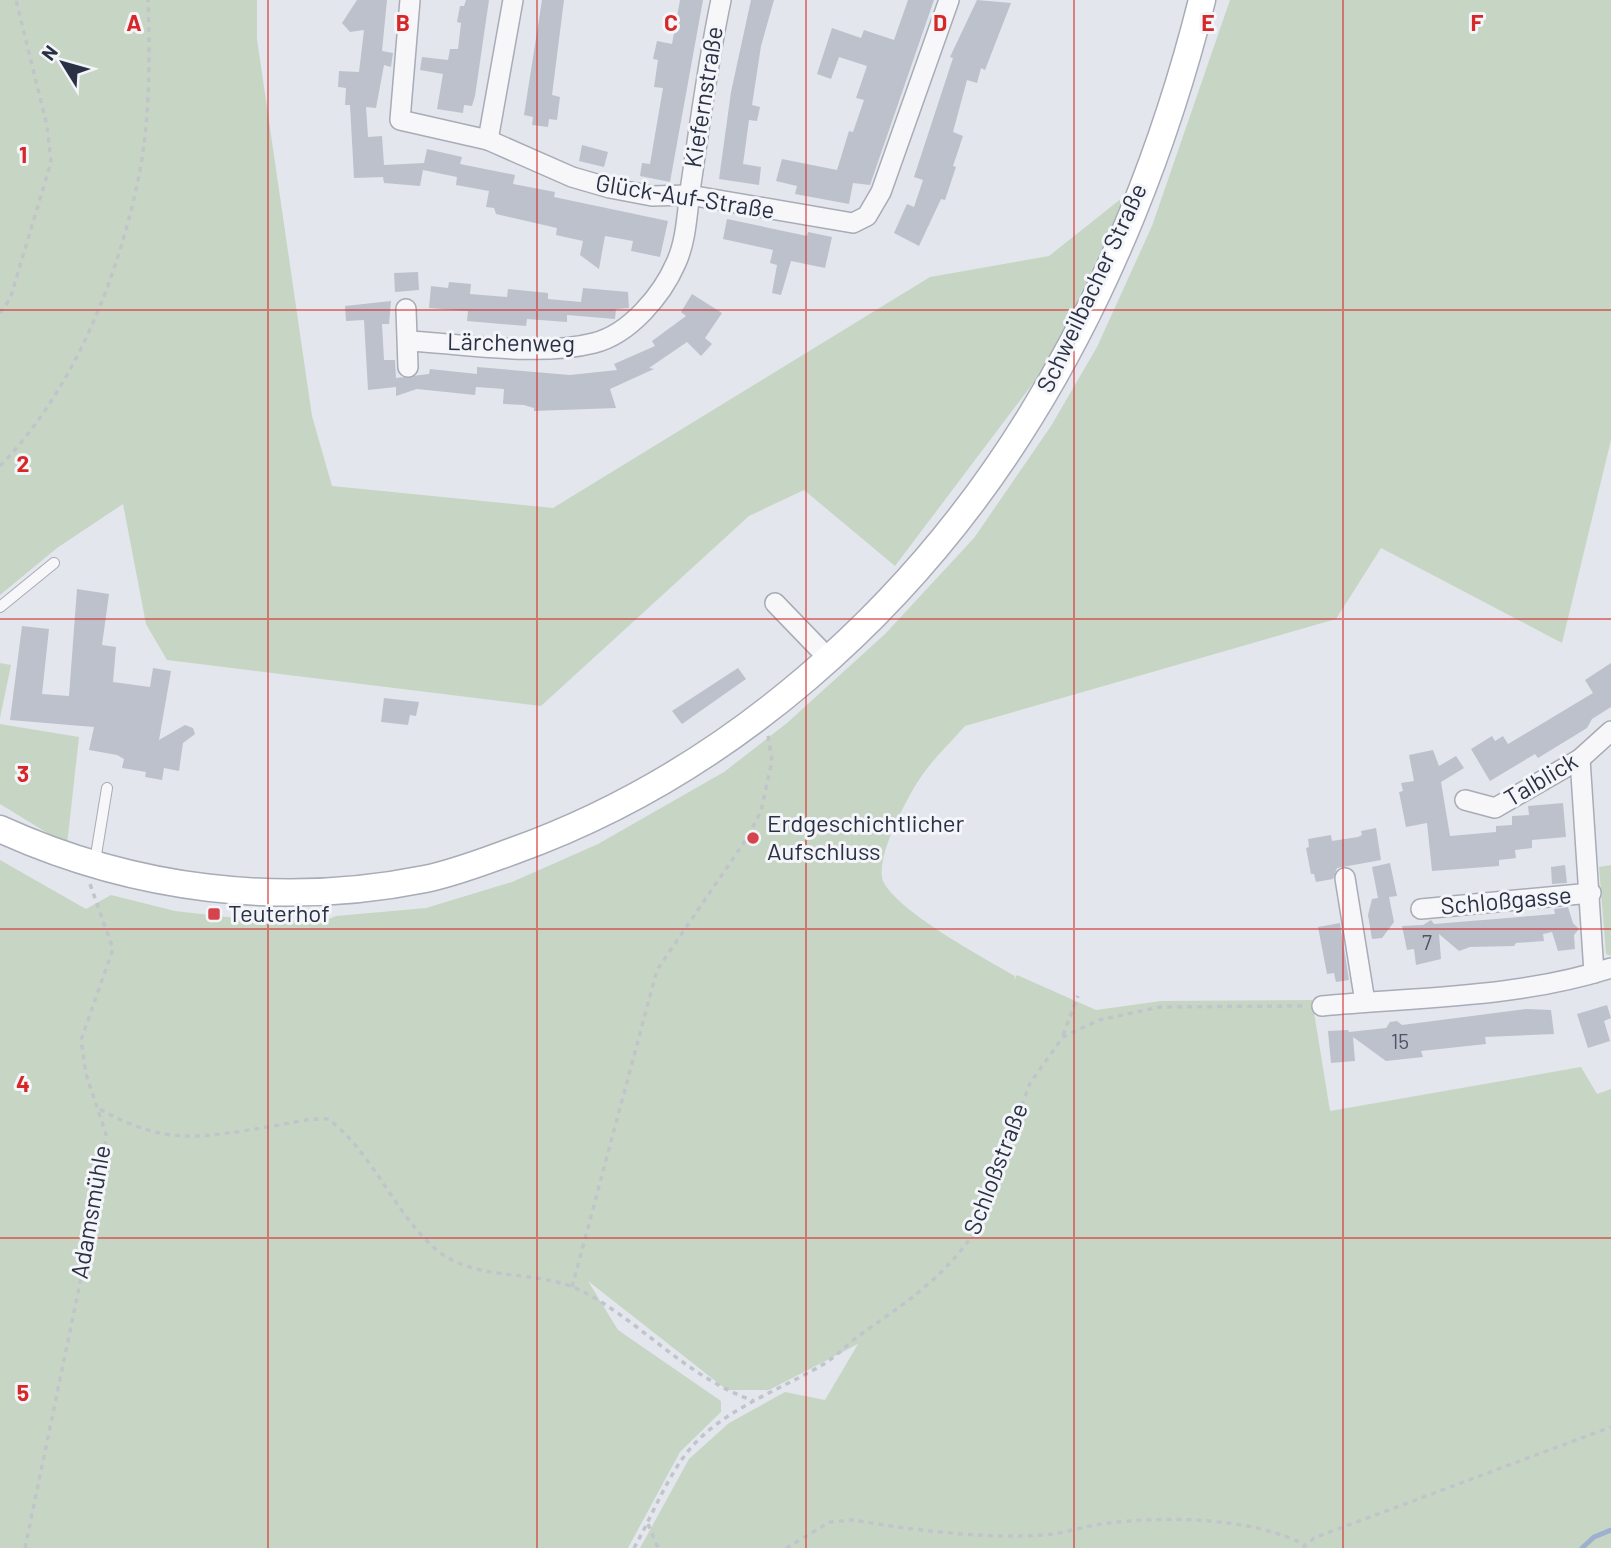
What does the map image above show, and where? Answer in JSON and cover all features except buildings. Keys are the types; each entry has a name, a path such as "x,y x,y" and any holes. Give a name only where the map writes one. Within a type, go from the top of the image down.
{"main road":[{"name":"Schweilbacher Straße","path":"0,830 92,874 170,884 306,894 427,878 549,838 631,799 757,719 828,659 940,543 1030,417 1080,326 1119,242 1158,143 1202,0"}],"street":[{"name":"Glück-Auf-Straße","path":"410,0 400,120 488,141 572,177 610,188 652,195 689,195 853,223 867,216 900,145 948,0"},
{"path":"488,141 513,0"},
{"name":"Kiefernstraße","path":"689,195 706,70 721,0"},
{"name":"Lärchenweg","path":"408,341 541,348 596,343 617,333 661,291 677,261 689,195"},
{"path":"406,309 408,367"},
{"path":"775,603 828,659"},
{"name":"Talblick","path":"1465,800 1495,808 1580,759 1611,731"},
{"name":"Schloßgasse","path":"1580,759 1591,893 1603,970"},
{"path":"1345,878 1365,1002"},
{"name":"Schloßgasse","path":"1421,909 1591,893"},
{"path":"1322,1006 1478,994 1603,970"}],"lane":[{"path":"0,607 54,563"},
{"path":"92,874 107,788"}],"path":[{"path":"0,313 9,299 51,162 47,126 16,0"},
{"path":"0,466 15,450 56,392 86,335 117,262 139,174 150,52 148,0"},
{"path":"572,1287 657,970 747,838 761,811 769,786 772,761 768,733 757,719"},
{"name":"Adamsmühle","path":"25,1548 103,1172 106,1134 100,1109 86,1074 81,1040 113,949 92,874"},
{"path":"1063,1037 1078,996"},
{"name":"Schloßstraße","path":"634,1548 685,1454 724,1418 828,1361 928,1287 963,1249 977,1229 1030,1083 1063,1037 1100,1020 1160,1007 1322,1006"},
{"path":"100,1109 123,1122 159,1135 209,1136 328,1119 354,1143 429,1244 451,1261 472,1270 544,1279 572,1287 608,1308 709,1382 755,1401"},
{"path":"786,1548 830,1522 852,1520 988,1536 1046,1535 1101,1524 1158,1521 1226,1524 1280,1532 1304,1546 1314,1538 1611,1427"},
{"path":"648,1524 658,1548"}],"green space":[{"path":"0,0 257,0 257,39 312,416 332,486 553,508 930,277 1049,256 1127,194 1049,362 895,566 804,490 749,516 541,706 167,660 146,624 123,504 57,548 0,595"},
{"path":"1230,0 1611,0 1611,440 1562,643 1381,548 1336,619 965,726 928,768 901,811 883,860 884,883 907,908 1015,976 1014,980 1017,975 1096,1010 1161,1001 1312,1000 1330,1111 1581,1067 1597,1094 1611,1089 1611,1548 640,1548 689,1459 729,1423 785,1392 825,1400 858,1344 769,1390 727,1390 588,1281 618,1330 721,1401 721,1412 680,1452 628,1548 0,1548 0,860 86,909 111,895 175,911 236,918 322,922 336,916 426,908 512,882 598,844 724,772 787,723 885,634 974,538 1051,426 1097,347 1152,226"},
{"path":"0,663 11,665 0,718"},
{"path":"0,724 79,737 67,845 0,804"},
{"path":"1611,865 1611,956 1606,954 1599,867"}],"waterway":[{"path":"1582,1548 1594,1537 1611,1530"}],"place":[{"name":"Erdgeschichtlicher Aufschluss","path":"753,838"},
{"name":"Teuterhof","path":"214,914"}]}
